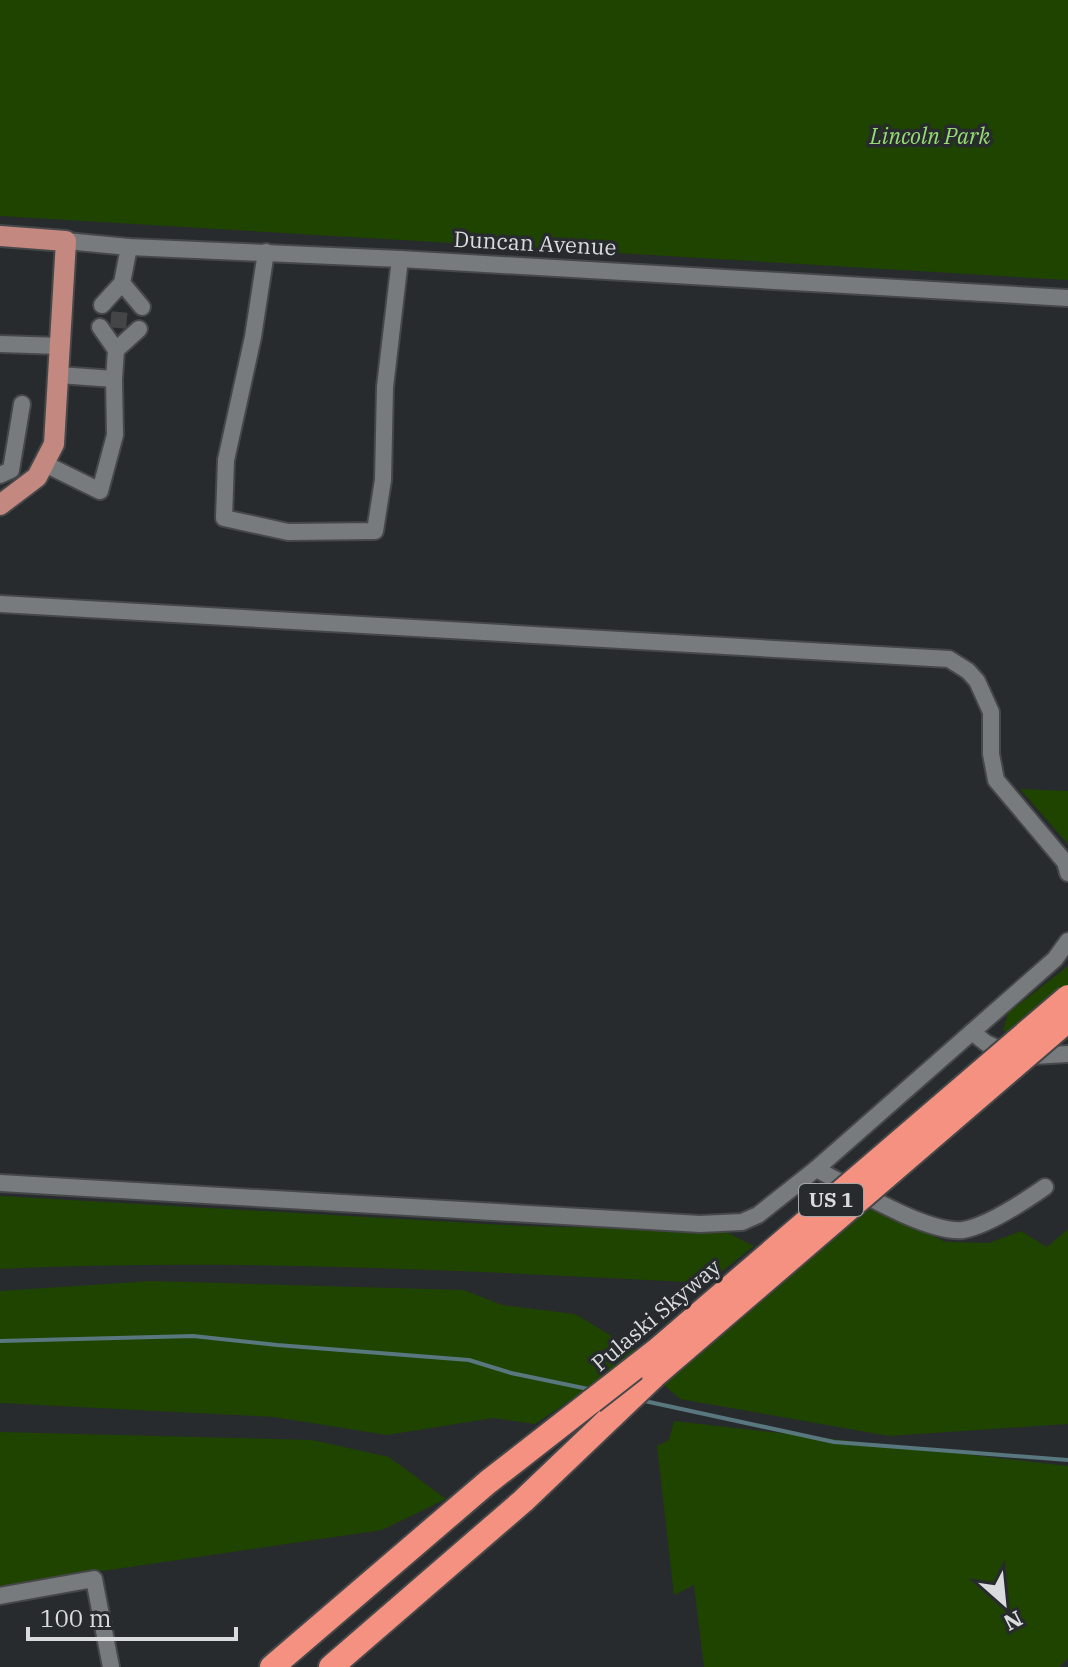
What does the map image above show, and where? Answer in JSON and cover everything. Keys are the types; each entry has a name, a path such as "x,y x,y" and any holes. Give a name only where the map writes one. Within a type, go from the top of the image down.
{"highway":[{"name":"Pulaski Skyway","path":"272,1667 527,1449 656,1351 1068,997"},
{"name":"Pulaski Skyway","path":"331,1667 542,1484 654,1376 1068,1020"}],"main road":[{"name":"Duncan Avenue","path":"0,236 66,241"},
{"path":"0,505 32,482 45,464 55,437 66,241"}],"street":[{"name":"Duncan Avenue","path":"66,241 129,247 400,259 1068,298"},
{"path":"120,306 129,247"},
{"path":"266,252 253,337 226,460 224,518 288,532 375,531 383,480 385,387 400,259"},
{"path":"102,305 122,283"},
{"path":"122,283 142,307"},
{"path":"100,327 116,350"},
{"path":"45,464 100,491 115,435 114,379 118,328"},
{"path":"116,350 139,329"},
{"path":"0,344 60,346"},
{"path":"59,375 114,379"},
{"path":"0,475 11,470 22,404"},
{"path":"0,604 949,659 977,681 991,712 991,754 996,780 1065,862 1068,873"},
{"path":"0,1183 700,1224 742,1222 758,1215 816,1169 1055,959 1068,941"},
{"path":"972,1032 986,1043 1015,1057 1068,1054"},
{"path":"816,1169 878,1201 945,1229 965,1230 1016,1207 1045,1187"},
{"path":"0,1596 94,1579 111,1667"}],"green space":[{"name":"Lincoln Park","path":"0,0 1068,0 1068,280 0,216"},
{"path":"1020,789 1068,791 1068,844"},
{"path":"1068,966 1068,1040 1003,1031 1008,1013"},
{"path":"0,1196 524,1226 724,1231 754,1246 707,1283 265,1265 0,1269"},
{"path":"868,1206 946,1242 989,1243 1021,1231 1047,1247 1068,1229 1068,1424 889,1436 680,1399 663,1384"},
{"path":"152,1281 464,1290 502,1305 575,1314 635,1350 587,1389 535,1424 493,1418 387,1435 274,1417 0,1403 0,1291"},
{"path":"674,1421 1068,1466 1068,1658 1059,1667 704,1667 694,1585 674,1595 657,1446 669,1440"},
{"path":"0,1432 312,1440 389,1457 446,1499 382,1530 0,1586"}],"waterway":[{"path":"0,1341 193,1336 469,1360 511,1373 593,1390"},
{"path":"640,1400 834,1442 1068,1460"}],"tunnel":[{"path":"118,328 120,306"}]}
